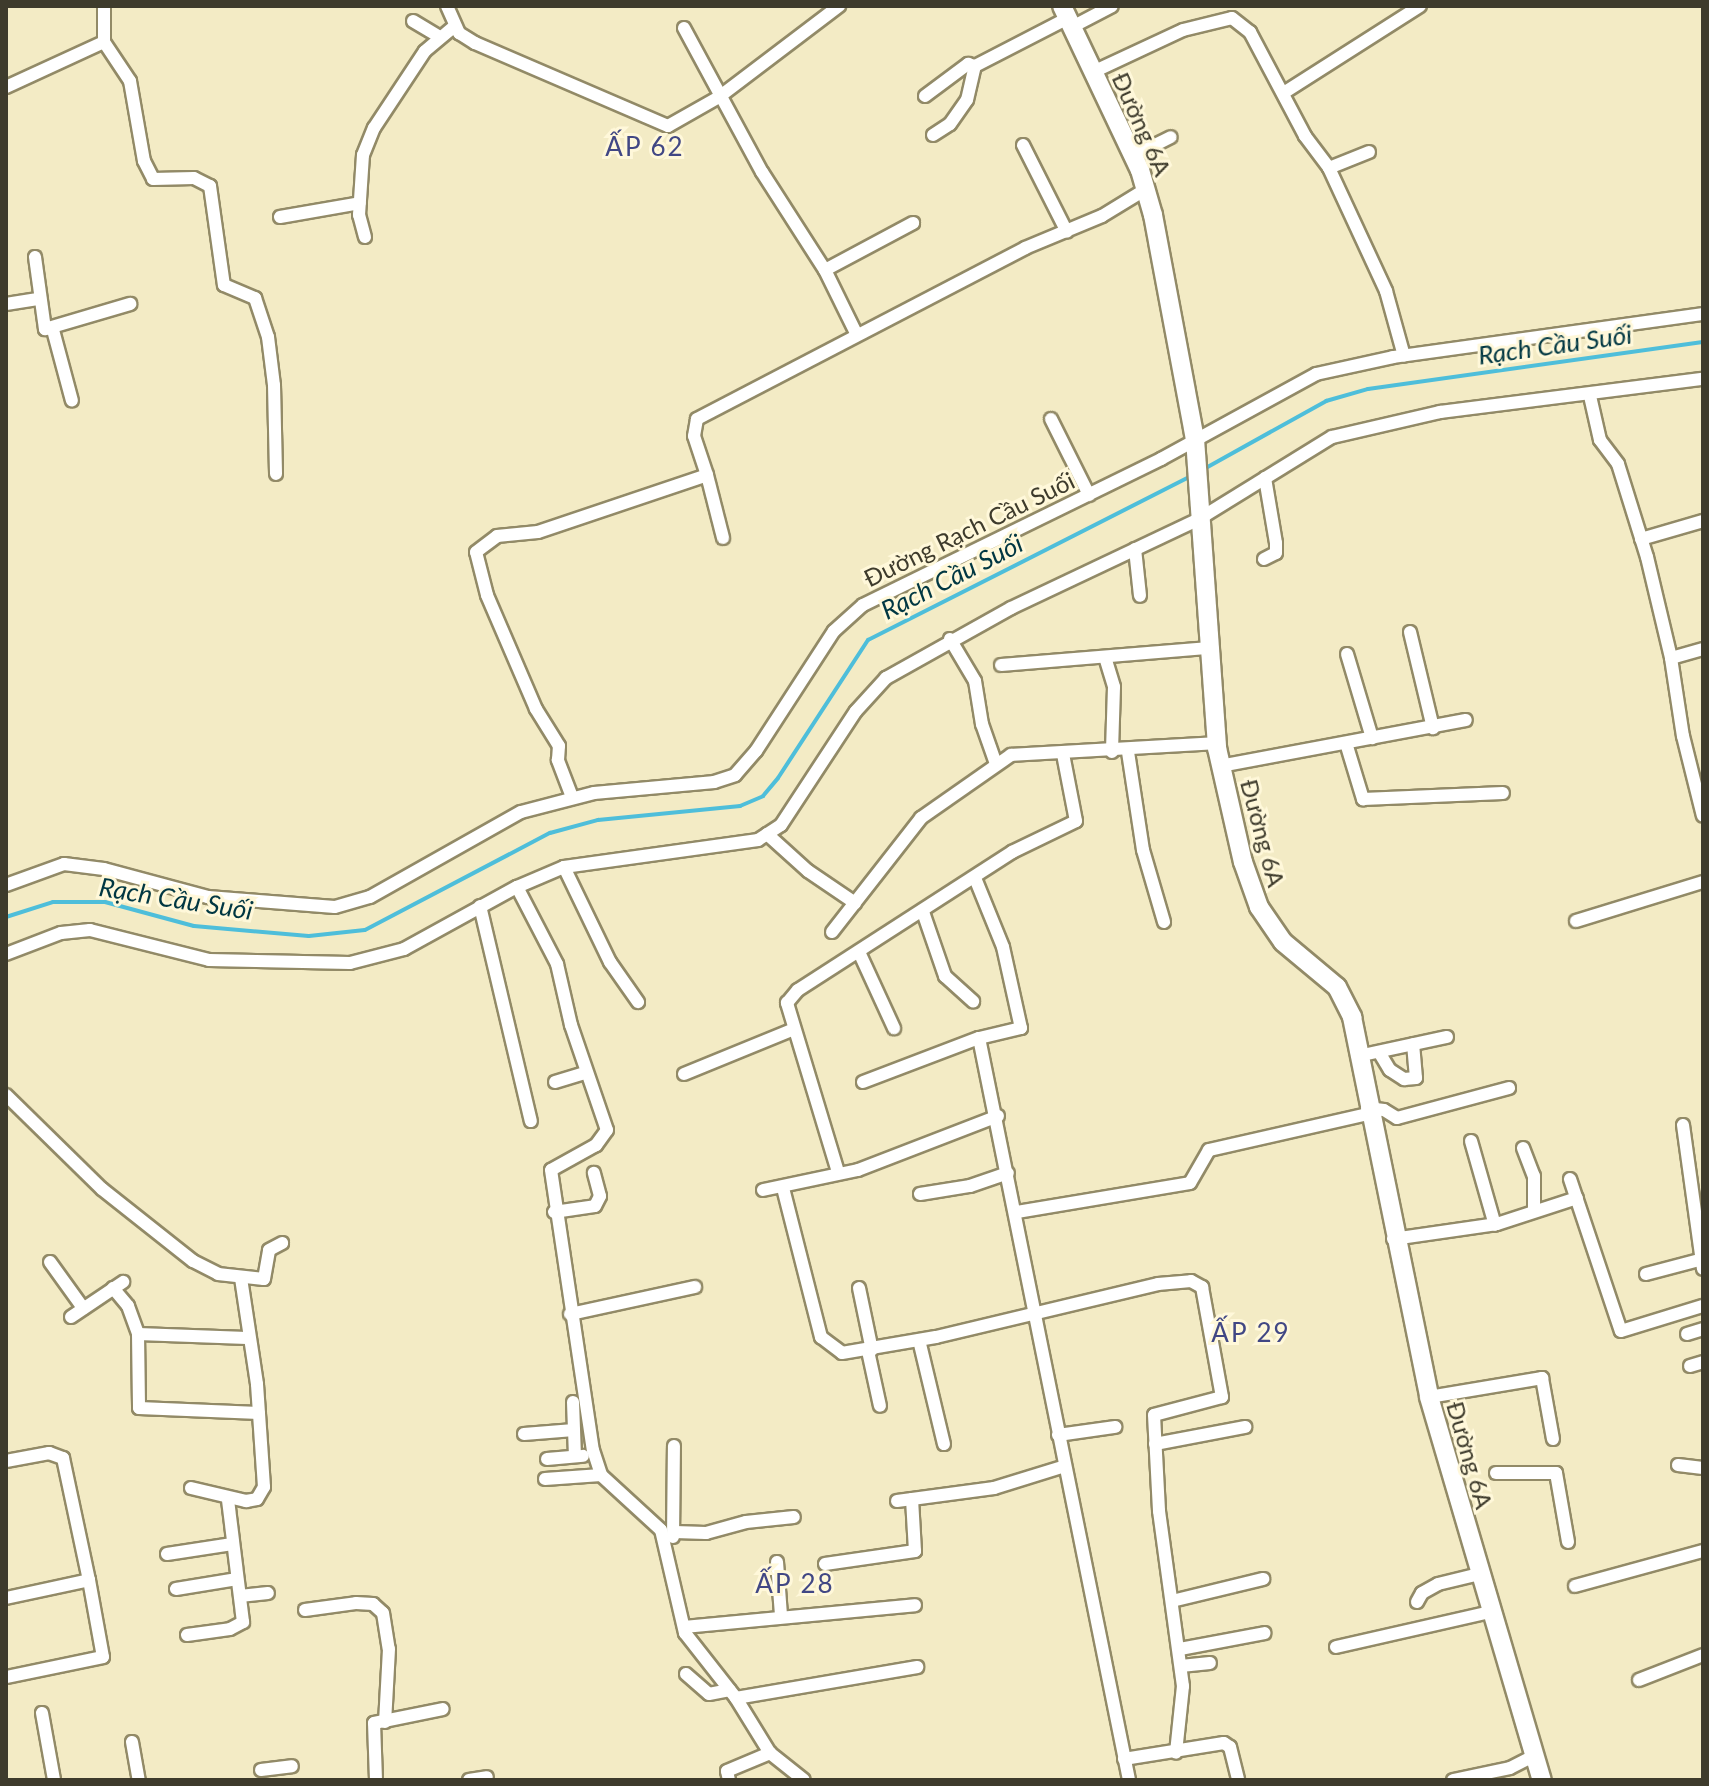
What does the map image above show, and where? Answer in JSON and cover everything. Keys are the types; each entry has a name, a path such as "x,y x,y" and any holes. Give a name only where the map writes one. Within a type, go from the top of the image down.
{"street":[{"path":"104,6 104,42 130,81 144,161 153,179 194,178 210,186 224,285 240,288 255,298 268,337 274,385 276,474"},
{"path":"447,6 455,26 475,43 668,126 719,97 839,6"},
{"path":"925,96 968,64 975,66 1067,17 1112,6"},
{"path":"1285,92 1420,6"},
{"name":"Đường 6A","path":"1067,17 1146,189 1195,443 1220,766 1259,907 1283,942 1337,987 1352,1017 1367,1111 1429,1397 1542,1780"},
{"path":"1093,72 1183,30 1232,18 1250,32 1285,92 1305,136 1329,168 1386,291 1404,356"},
{"path":"413,21 440,37"},
{"path":"365,237 360,203 363,155 374,128 440,37 455,26"},
{"path":"684,28 719,97 825,270 857,335"},
{"path":"6,87 104,42"},
{"path":"933,135 950,124 967,100 975,66"},
{"path":"1133,156 1171,137"},
{"path":"1023,145 1067,232"},
{"path":"1329,168 1369,152"},
{"path":"723,538 694,436 697,419 1146,189"},
{"path":"280,217 360,203"},
{"path":"825,270 913,223"},
{"path":"35,257 38,299 45,329 53,330 130,304"},
{"path":"6,304 38,299"},
{"name":"Đường Rạch Cầu Suối","path":"6,885 64,864 104,869 208,897 335,907 370,897 521,812 572,797 714,782 735,775 834,631 863,605 1195,443 1316,374 1404,356 1703,314"},
{"path":"53,330 72,401"},
{"path":"6,954 61,933 90,930 209,960 350,963 404,949 517,887 564,867 758,840 781,825 856,711 886,678 950,639 1199,516 1346,433 1440,412 1590,396 1703,379"},
{"path":"1590,396 1600,440 1618,464 1641,539 1671,658 1683,736 1703,816"},
{"path":"1051,419 1089,495"},
{"path":"572,797 558,760 559,746 536,709 487,595 476,552 497,536 538,532 707,475"},
{"path":"1264,559 1276,553 1265,478"},
{"path":"1641,539 1703,521"},
{"path":"1135,549 1140,596"},
{"path":"1410,632 1433,728"},
{"path":"950,639 975,681 982,724 996,764"},
{"path":"1001,665 1209,648"},
{"path":"1671,658 1703,649"},
{"path":"1347,654 1372,738"},
{"path":"1105,657 1114,687 1112,752"},
{"path":"1220,766 1466,720"},
{"path":"832,932 921,818 1011,755 1128,752 1217,743"},
{"path":"1346,743 1357,790 1363,799 1503,793"},
{"path":"1128,752 1143,850 1164,922"},
{"path":"838,1172 792,1030 787,1003 798,990 1048,831 1076,821 1063,754"},
{"path":"767,834 808,871 855,903"},
{"path":"564,867 610,962 638,1002"},
{"path":"863,1082 979,1038 1021,1028 1003,947 975,878"},
{"path":"1576,921 1703,882"},
{"path":"517,887 557,964 585,1073 606,1135 551,1170 554,1212 570,1314 601,1475 661,1530 668,1547 684,1627 733,1694 770,1753 804,1780"},
{"path":"480,906 531,1121"},
{"path":"923,912 945,976 973,1001"},
{"path":"859,952 894,1028"},
{"path":"684,1074 792,1030"},
{"path":"1358,1056 1447,1037"},
{"path":"979,1038 998,1116 1058,1435 1129,1780"},
{"path":"1379,1052 1390,1070 1404,1079 1416,1078 1413,1044"},
{"path":"555,1082 585,1073"},
{"path":"1017,1212 1190,1183 1209,1150 1367,1111 1397,1118 1509,1088"},
{"path":"6,1095 102,1189 193,1261 241,1278 267,1277 269,1250 282,1243"},
{"path":"763,1190 858,1170 998,1116"},
{"path":"1646,1274 1701,1264 1683,1125"},
{"path":"1471,1141 1495,1225"},
{"path":"1523,1148 1534,1176 1534,1211"},
{"path":"554,1212 595,1206 600,1196 594,1173"},
{"path":"920,1194 970,1186 1008,1173"},
{"path":"1570,1179 1621,1331 1703,1306"},
{"path":"783,1188 821,1337 842,1353 870,1350 1037,1315 1158,1284 1191,1281 1202,1287 1222,1397 1154,1415 1172,1601 1180,1649 1176,1753"},
{"path":"1393,1239 1495,1225 1577,1198"},
{"path":"50,1262 83,1308"},
{"path":"191,1488 228,1500 257,1499 264,1487 259,1413 241,1278"},
{"path":"71,1317 118,1285 138,1334 138,1404 143,1410 259,1413"},
{"path":"570,1314 695,1287"},
{"path":"859,1288 880,1406"},
{"path":"1687,1334 1703,1329"},
{"path":"138,1334 247,1338"},
{"path":"919,1340 944,1444"},
{"path":"1429,1397 1542,1378 1553,1439"},
{"path":"573,1402 575,1456"},
{"path":"1058,1435 1115,1427"},
{"path":"1155,1444 1245,1427"},
{"path":"524,1434 574,1430"},
{"path":"668,1547 675,1532 674,1446"},
{"path":"6,1461 49,1453 63,1458 103,1657 6,1677"},
{"path":"547,1459 595,1456"},
{"path":"1678,1465 1703,1468"},
{"path":"897,1501 994,1488 1065,1466"},
{"path":"1496,1473 1556,1473 1568,1542"},
{"path":"545,1479 601,1475"},
{"path":"825,1564 915,1551 912,1499"},
{"path":"187,1635 230,1629 243,1622 228,1500"},
{"path":"675,1532 706,1533 746,1522 794,1517"},
{"path":"167,1554 232,1544"},
{"path":"1575,1586 1703,1551"},
{"path":"777,1562 781,1615"},
{"path":"1417,1602 1422,1593 1438,1584 1479,1574"},
{"path":"176,1589 237,1579"},
{"path":"1172,1601 1263,1579"},
{"path":"6,1598 89,1580"},
{"path":"240,1596 268,1593"},
{"path":"305,1610 356,1603 373,1604 383,1613 388,1626 383,1700 385,1722"},
{"path":"684,1627 773,1621 781,1615 915,1605"},
{"path":"1336,1647 1490,1612"},
{"path":"1180,1649 1265,1633"},
{"path":"1639,1680 1703,1655"},
{"path":"1181,1666 1210,1663"},
{"path":"686,1674 709,1694 733,1694 917,1667"},
{"path":"376,1780 374,1723 443,1709"},
{"path":"42,1713 54,1780"},
{"path":"132,1742 139,1780"},
{"path":"1124,1759 1228,1743 1238,1780"},
{"path":"729,1780 727,1771 770,1753"},
{"path":"1453,1780 1510,1768 1534,1756"},
{"path":"261,1770 292,1766"},
{"path":"469,1780 487,1777"}],"waterway":[{"name":"Rạch Cầu Suối","path":"1204,469 1326,401 1368,389 1703,342"},
{"name":"Rạch Cầu Suối","path":"6,917 53,902 105,902 194,926 309,936 365,930 550,833 598,820 740,806 763,796 778,778 868,640 1193,475"}],"district":[{"name":"ẤP 62","path":"645,147"},
{"name":"ẤP 29","path":"1251,1333"},
{"name":"ẤP 28","path":"795,1584"}]}
